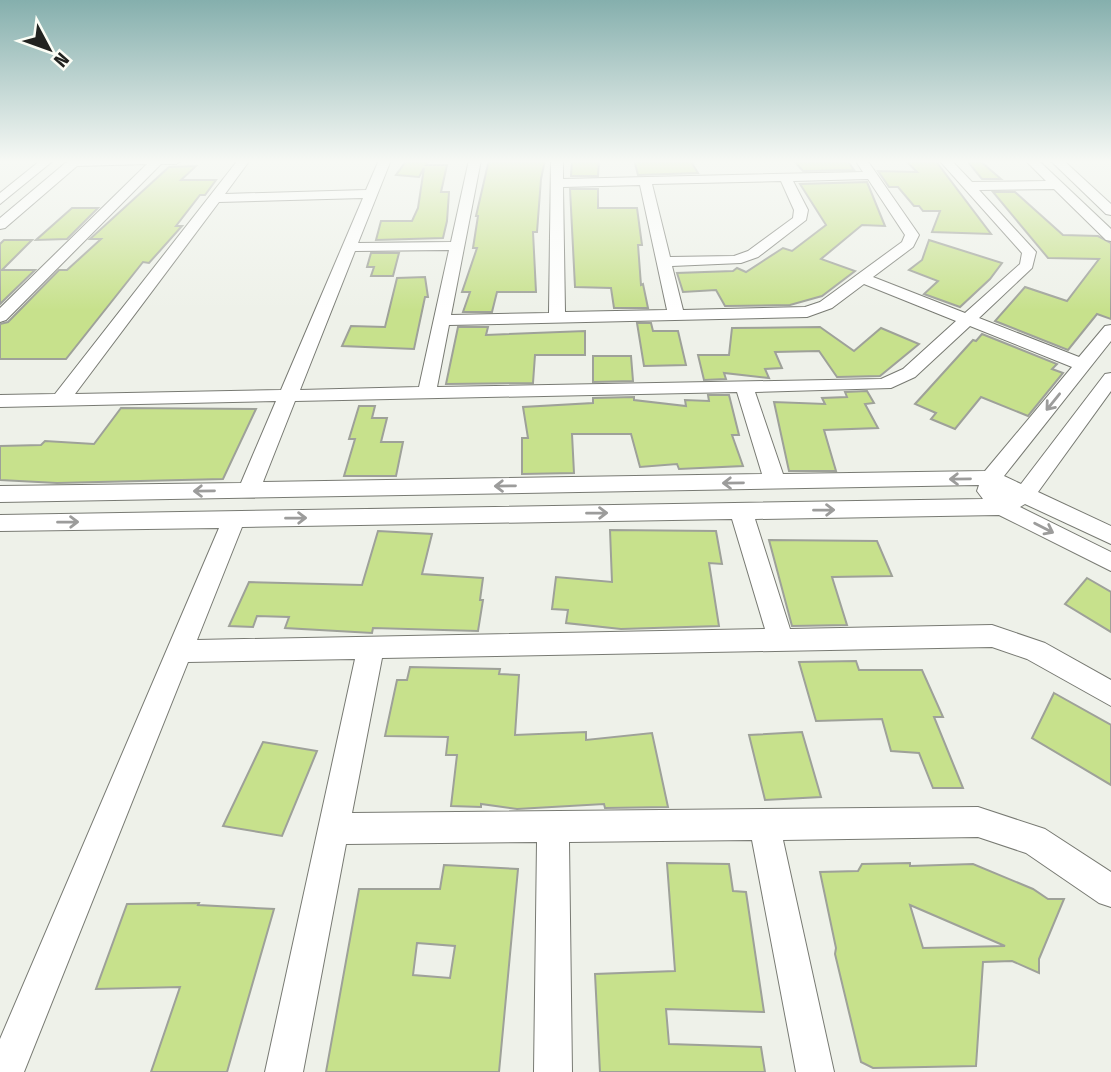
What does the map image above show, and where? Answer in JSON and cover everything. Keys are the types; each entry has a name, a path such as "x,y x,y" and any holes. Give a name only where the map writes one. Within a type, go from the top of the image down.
{"street":[{"path":"0,225 17,210"},
{"path":"0,317 108,210"},
{"path":"61,399 206,210"},
{"path":"249,491 365,210"},
{"path":"427,392 465,210"},
{"path":"557,210 557,317"},
{"path":"651,210 676,315"},
{"path":"663,262 736,260 753,254 800,220 802,210"},
{"path":"442,320 807,312 826,305 908,244 912,235 895,210"},
{"path":"0,401 884,383 909,373 1027,265 1028,252 990,210"},
{"path":"1083,210 1111,237"},
{"path":"350,247 457,246"},
{"path":"862,278 1083,365"},
{"path":"1111,330 991,478 988,491 1002,507 1111,562"},
{"path":"0,523 1002,507 1025,494 1111,378"},
{"path":"744,386 775,482"},
{"path":"0,494 991,478 1111,536"},
{"path":"741,511 781,640"},
{"path":"5,1072 234,519"},
{"path":"180,651 992,636 1036,651 1111,694"},
{"path":"284,1072 371,647"},
{"path":"334,829 978,822 1034,840 1111,891"},
{"path":"764,824 815,1072"},
{"path":"553,826 554,1072"}],"building":[{"path":"70,210 96,210 67,239 36,240"},
{"path":"122,210 188,210 176,226 182,226 149,263 143,262 66,359 0,359 0,324 8,322 59,270 67,270 101,239 90,239"},
{"path":"417,210 448,210 443,238 376,240 381,221 412,221"},
{"path":"477,210 539,210 537,232 533,232 536,292 497,292 492,312 463,312 470,292 462,292 477,248 473,248"},
{"path":"571,210 637,210 642,245 638,245 641,285 643,284 648,308 614,308 611,288 575,287"},
{"path":"817,210 878,210 885,226 862,225 821,259 855,271 822,296 790,305 725,306 716,290 683,292 677,273 733,271 737,268 746,272 783,248 792,251 826,225"},
{"path":"973,210 991,234 932,232 940,211 923,211"},
{"path":"1008,210 1035,210 1063,235 1098,236 1111,243 1111,319 1097,314 1068,350 995,321 1025,287 1067,301 1099,259 1048,258"},
{"path":"4,240 32,240 2,270 35,270 0,304 0,244"},
{"path":"929,240 1002,263 990,279 960,307 924,294 938,281 909,270 922,260"},
{"path":"371,253 399,253 393,276 371,276 374,267 367,267"},
{"path":"425,277 428,297 425,297 414,349 342,346 351,326 385,327 397,278"},
{"path":"637,323 651,323 653,331 678,331 686,365 644,366"},
{"path":"458,327 488,327 486,335 585,331 585,355 535,355 533,383 446,384"},
{"path":"820,327 854,351 881,328 919,344 880,376 837,377 819,351 775,352 782,368 765,369 769,378 724,373 726,379 704,380 698,355 729,355 732,328"},
{"path":"982,334 1057,364 1052,369 1063,373 1028,416 981,397 955,429 931,419 936,413 915,404 973,340 976,341"},
{"path":"593,356 631,356 633,381 593,382"},
{"path":"867,391 874,403 865,404 878,428 824,430 836,471 789,471 774,402 825,404 822,398 847,397 845,392"},
{"path":"708,395 729,395 739,435 732,435 743,466 679,469 677,464 640,467 631,434 572,434 574,473 522,474 522,438 528,438 523,407 593,403 593,398 634,397 634,400 686,406 685,400 709,401"},
{"path":"359,406 375,406 372,418 387,418 381,442 403,442 396,476 344,476 355,439 349,439"},
{"path":"121,408 256,409 223,479 57,483 0,480 0,446 41,445 45,441 94,444"},
{"path":"610,530 716,531 722,564 709,563 719,626 621,629 566,623 568,610 552,609 556,577 612,582"},
{"path":"378,531 432,534 422,574 483,578 478,631 373,628 372,633 285,628 289,617 257,616 253,627 229,626 249,582 362,585"},
{"path":"769,540 877,541 892,576 832,577 847,625 792,626"},
{"path":"1087,578 1111,592 1111,632 1065,604"},
{"path":"856,661 859,670 922,670 943,717 934,717 963,788 933,788 919,753 891,751 882,719 816,721 799,662"},
{"path":"410,667 500,669 499,674 519,675 515,735 586,732 586,740 652,733 668,807 605,808 604,804 517,809 481,804 481,807 451,806 457,755 446,755 448,737 385,736 397,680 407,680"},
{"path":"1054,693 1111,725 1111,785 1032,738"},
{"path":"802,732 821,797 765,800 749,735"},
{"path":"263,742 317,751 282,836 223,826"},
{"path":"667,863 729,864 733,891 746,892 764,1012 666,1009 669,1044 761,1047 765,1072 600,1072 595,974 675,971"},
{"path":"862,864 973,864 1033,889 1048,899 1064,899 1039,959 1039,973 1012,961 983,962 976,1066 873,1068 861,1062 835,954 820,872 858,871","holes":["910,905 1005,946 923,948"]},
{"path":"444,865 518,869 499,1072 326,1072 359,889 440,889","holes":["417,943 455,946 450,978 413,975"]},
{"path":"199,903 198,905 274,909 227,1072 151,1072 180,987 96,989 127,904"}]}
